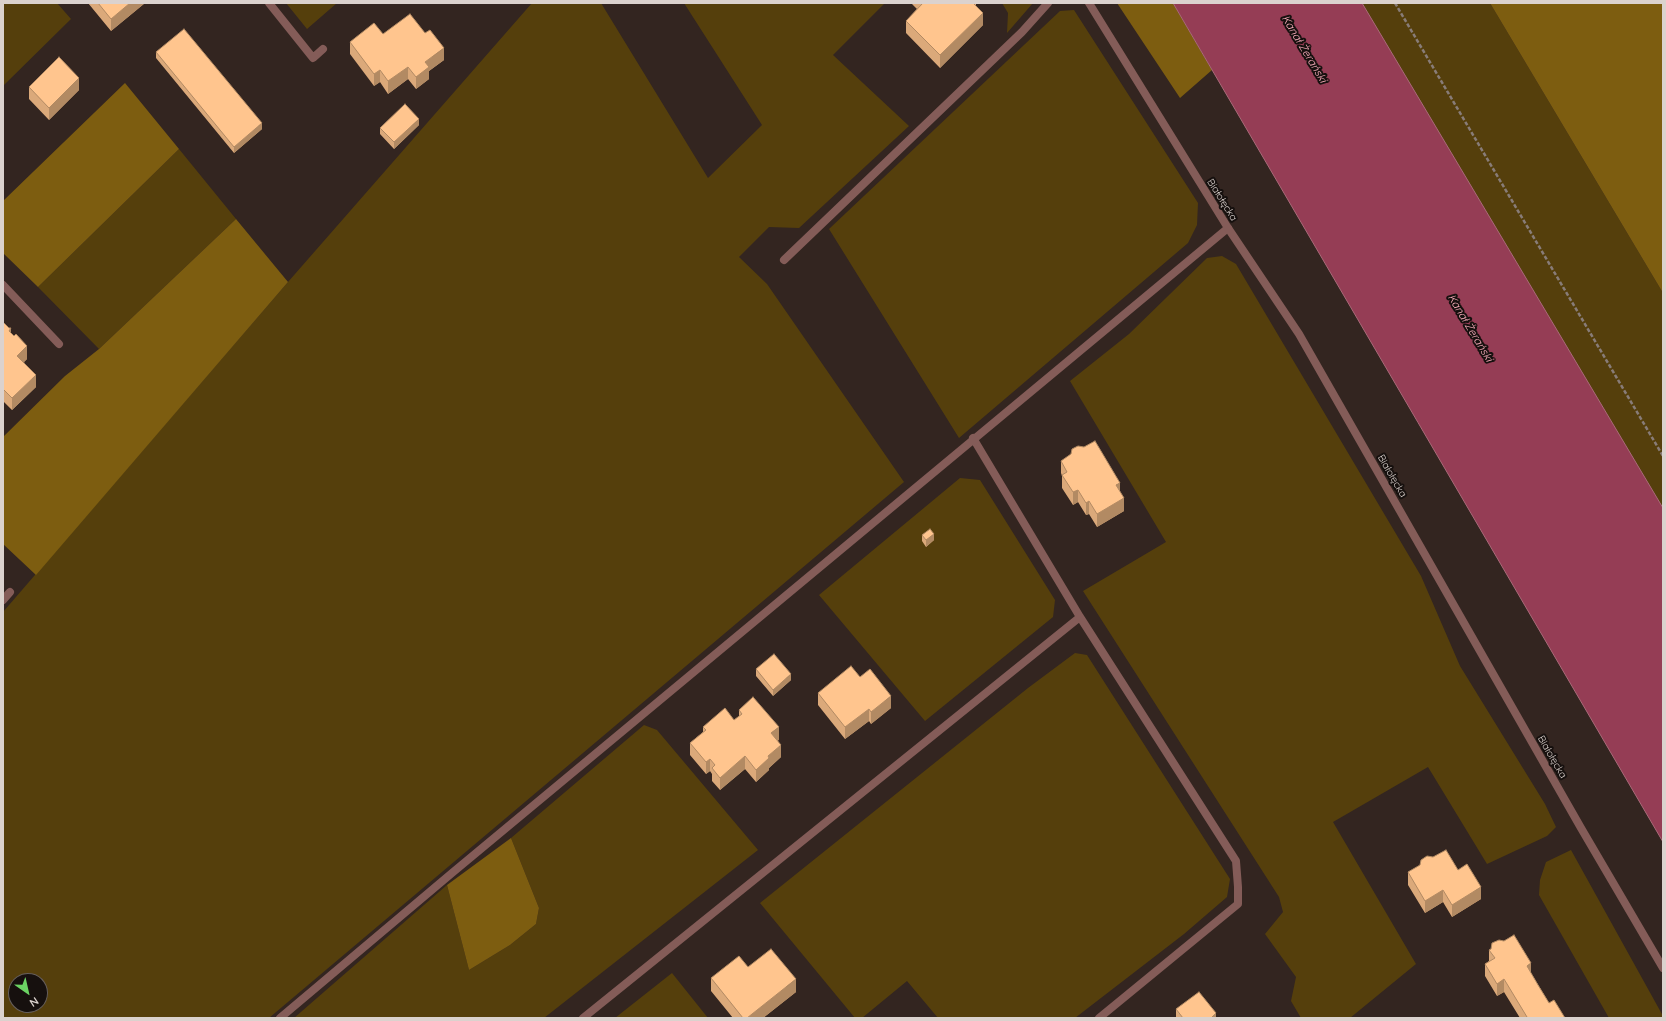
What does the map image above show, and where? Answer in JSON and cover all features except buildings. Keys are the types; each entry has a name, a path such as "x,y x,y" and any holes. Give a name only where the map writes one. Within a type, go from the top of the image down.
{"street":[{"path":"269,3 313,58 323,49"},
{"path":"784,260 1022,32 1048,3"},
{"name":"Białołęcka","path":"1089,3 1228,228 1299,334 1581,828 1663,968"},
{"path":"280,1018 464,862 973,438 1228,228"},
{"path":"3,285 59,344"},
{"path":"973,438 1080,617 1236,861 1238,904 1099,1018"},
{"path":"3,600 10,592"},
{"path":"583,1018 1080,617"}],"path":[{"path":"1395,3 1663,456"}],"shaded area":[{"path":"3,3 57,3 71,19 3,86"},
{"path":"286,3 337,3 307,29"},
{"path":"532,3 601,3 708,178 762,125 684,3 885,3 833,55 909,126 799,228 769,227 739,257 767,284 904,482 269,1018 3,1018 3,612 288,282"},
{"path":"1002,3 1033,3 1007,33 1008,13"},
{"path":"1117,3 1173,3 1212,70 1180,98"},
{"path":"1357,3 1490,3 1663,293 1663,513"},
{"path":"1490,3 1663,3 1663,293"},
{"path":"1074,10 1198,203 1197,225 1188,243 959,438 829,229 1060,11"},
{"path":"125,83 179,149 38,287 3,253 3,201"},
{"path":"179,149 236,219 99,349 38,287"},
{"path":"236,219 288,282 36,575 3,544 3,437 65,376 99,349"},
{"path":"1222,256 1236,264 1421,576 1460,666 1545,804 1556,827 1547,836 1487,864 1428,767 1333,822 1416,964 1350,1018 1301,1018 1291,1001 1296,977 1265,934 1283,912 1279,897 1083,591 1166,542 1070,381 1129,334 1207,258"},
{"path":"960,478 980,480 1055,600 1053,617 925,721 819,595"},
{"path":"1075,653 1087,655 1230,879 1227,897 1184,934 1075,1018 938,1018 907,981 862,1018 855,1018 760,903 1028,688"},
{"path":"644,725 657,730 758,850 544,1018 294,1018 447,885 469,970 510,945 536,924 539,908 511,838"},
{"path":"511,838 539,908 536,924 510,945 469,970 447,885"},
{"path":"1571,850 1663,1018 1609,1018 1539,895 1540,880 1546,862"},
{"path":"672,973 708,1018 615,1018"}],"water":[{"name":"Kanał Żerański","path":"1173,3 1362,3 1663,508 1663,842"}]}
